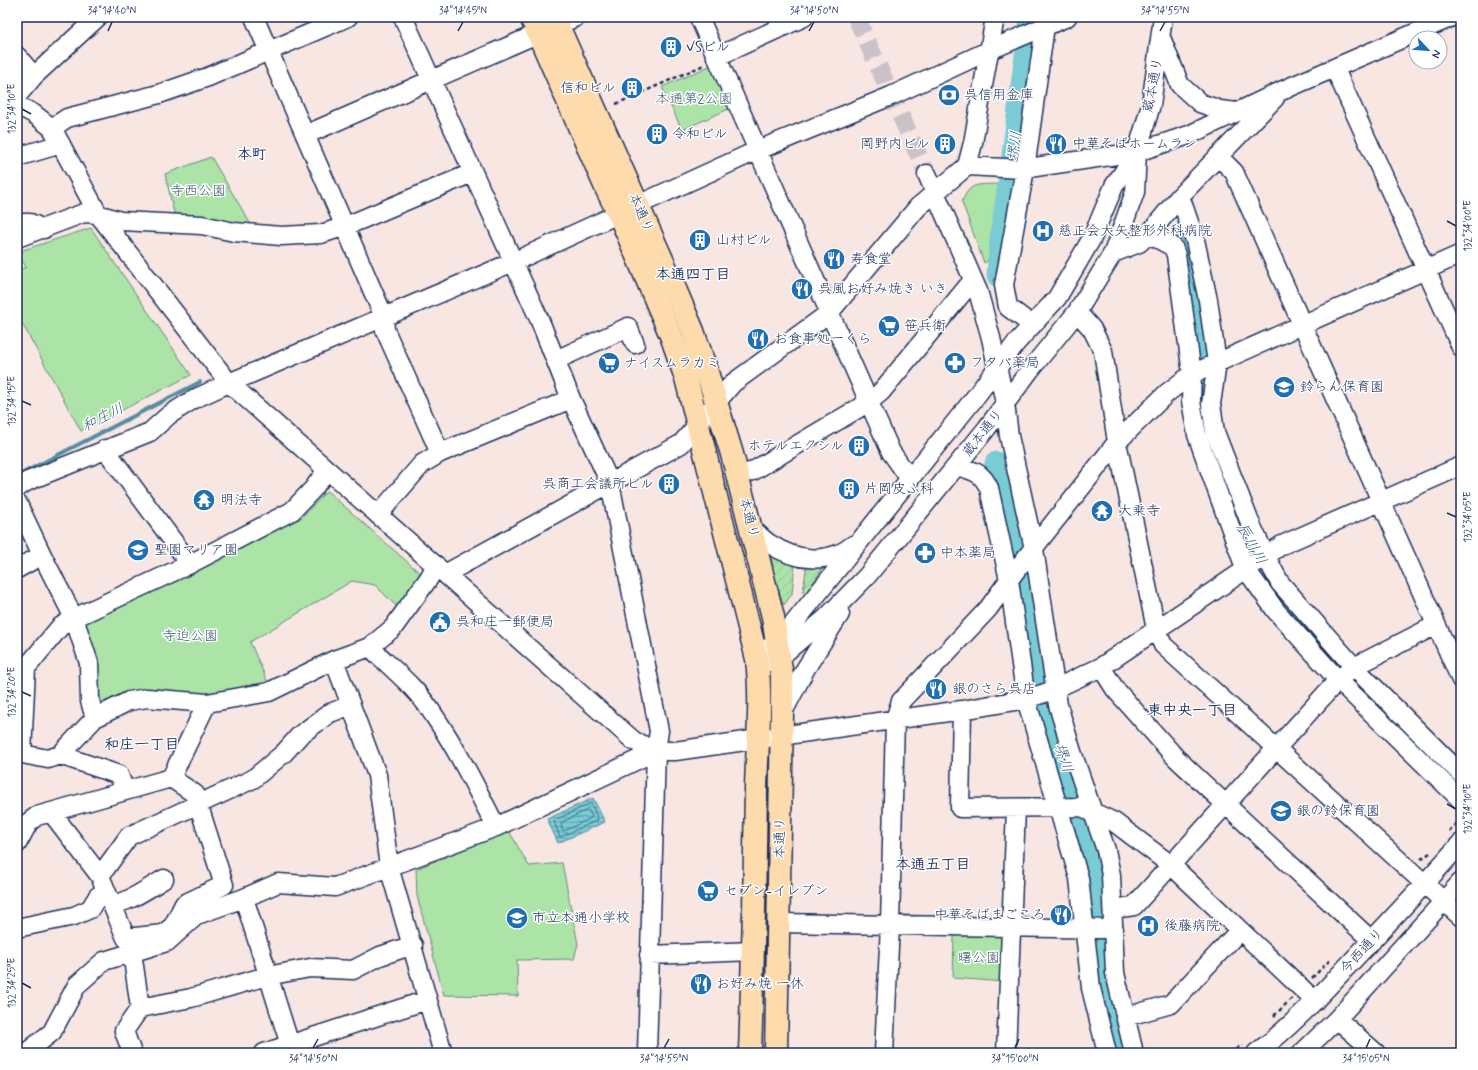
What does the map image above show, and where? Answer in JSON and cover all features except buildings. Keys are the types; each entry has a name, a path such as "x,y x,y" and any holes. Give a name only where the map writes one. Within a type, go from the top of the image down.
{"highway":[{"name":"本通り","path":"551,22 629,210 672,338 699,423 756,661 759,683 759,738 756,771 754,951 750,1053"},
{"name":"本通り","path":"629,210 693,331 738,476 779,650 782,725 776,1053"}],"street":[{"path":"17,96 34,76 98,17"},
{"path":"254,17 346,226 384,317 385,330 440,453"},
{"path":"52,128 67,118 159,94 208,77 348,17"},
{"path":"403,17 513,262 561,358 571,399 610,483 659,732 656,751 647,1053"},
{"path":"698,17 756,151 891,452 910,479"},
{"path":"716,58 804,17"},
{"path":"327,470 313,489 292,511 190,564 74,618 60,627 21,667 20,753 48,759 60,755 95,718 128,701 147,698 207,703 269,692 334,660 370,646 392,628 429,578 440,569 610,483 681,444 733,383 828,313 918,207 967,166 973,143 995,17"},
{"path":"17,488 28,481 150,432 169,415 194,399 229,383 513,262 756,151 891,96 990,50 1067,17"},
{"name":"蔵本通り","path":"756,661 779,650 826,618 867,576 1077,312 1113,253 1136,192 1137,152 1151,104 1163,17"},
{"path":"967,166 1023,169 1137,152 1189,135 1281,91 1335,69 1452,17"},
{"path":"305,135 432,80 551,22"},
{"path":"1032,325 1008,307 1004,285 1023,169 1042,28"},
{"path":"1161,38 1180,85 1200,103 1220,110 1237,112"},
{"path":"17,56 34,76"},
{"path":"1335,69 1461,347"},
{"path":"1113,253 1139,243 1149,234 1180,196 1218,156 1246,130 1281,91"},
{"path":"17,105 34,114 52,128 98,214 229,383 634,741 656,751 675,751 759,738 782,725 894,719 962,710 1041,694 1101,667 1245,568 1282,545 1461,466"},
{"path":"17,157 61,144"},
{"name":"蔵本通り","path":"779,650 867,532 997,368 1032,325 1057,298 1092,238 1114,186 1137,152"},
{"path":"1218,156 1234,172 1303,324 1380,502 1460,677"},
{"path":"17,238 84,213 98,214 121,221 202,225 234,232 281,236 321,234 346,226 472,173"},
{"path":"927,174 976,285 991,338 1005,403 1009,436 1032,552 1041,694"},
{"path":"1180,196 1196,240 1208,300 1216,363 1210,404 1215,432 1249,520 1265,555 1280,583 1354,667 1461,774"},
{"path":"17,223 30,223 44,229"},
{"path":"1149,234 1173,247 1176,255 1192,374 1191,400 1197,435 1245,568 1276,611 1338,680 1461,800"},
{"path":"884,1053 890,925 894,719 900,701 988,609 1118,442 1167,393 1192,374 1461,254"},
{"path":"738,476 753,471 869,402 881,392 976,285 1004,285"},
{"path":"1077,312 1092,329 1103,351 1118,442 1156,629 1163,644 1461,917"},
{"path":"561,358 628,327 632,338"},
{"path":"378,515 422,464 440,453 571,399"},
{"path":"105,449 190,564"},
{"path":"956,466 978,472 985,478 989,488 1041,694 1074,808 1106,850 1111,875 1113,909 1098,929 1091,988 1107,1053"},
{"path":"17,502 42,556 74,618 89,663 90,701 95,718"},
{"path":"751,527 768,543 783,552 802,558 827,558 845,551 867,532"},
{"path":"17,569 42,556"},
{"path":"782,725 806,668 833,624 867,576"},
{"path":"1113,909 1134,906 1338,680 1354,667 1436,625"},
{"path":"370,646 417,692 433,713 477,789 496,827"},
{"path":"334,660 377,776 390,867 442,1053"},
{"path":"1101,667 1115,689 1176,758 1372,941"},
{"path":"1041,694 1058,705 1074,808 1079,878 1115,973 1134,1053"},
{"path":"17,844 29,822 37,816 170,778 207,703"},
{"path":"17,928 74,916 90,909 98,896 106,891 129,836 253,780 284,753 300,735 330,713 351,706"},
{"path":"962,710 960,808 1074,808 1114,822 1171,865 1315,1001"},
{"path":"160,939 167,942 197,915 244,898 278,883 335,887 496,827 656,751"},
{"path":"60,755 119,775 126,791"},
{"path":"26,1053 52,1032 77,984 104,961 129,945 160,939 173,926 184,904 224,885 195,794 170,778"},
{"path":"1006,1053 1016,809"},
{"path":"51,812 116,904 123,902 164,879"},
{"name":"今西通り","path":"1256,1053 1271,1042 1315,1001 1461,843"},
{"name":"今西通り","path":"1302,1053 1337,1019 1461,882"},
{"path":"106,891 129,945 140,1008"},
{"path":"244,898 267,976 290,1045"},
{"path":"779,923 1098,929"},
{"path":"1125,1017 1171,1004 1240,930"},
{"path":"126,1050 124,1031 140,1008 191,998 267,976 310,968 353,970 380,956 413,945"},
{"path":"649,955 754,951"},
{"path":"264,1053 427,1000"},
{"path":"1337,1019 1376,1053"}],"path":[{"path":"616,104 716,58"}],"green space":[{"name":"本通第2公園","path":"714,64 733,107 682,130 662,87"},
{"name":"寺西公園","path":"211,157 253,228 174,213 165,174"},
{"path":"984,184 997,184 1001,186 988,261 984,263 962,202 971,188"},
{"path":"91,228 191,375 81,431 17,314 17,271 26,267 17,252"},
{"name":"寺迫公園","path":"327,491 421,574 399,609 375,585 352,581 250,642 269,685 204,696 142,690 96,704 80,621 301,518"},
{"path":"771,552 795,563 792,594 784,605 774,579"},
{"path":"827,562 806,593 803,592 807,563"},
{"path":"509,831 529,866 562,863 578,944 574,959 517,960 518,996 444,995 417,896 416,869"},
{"name":"曙公園","path":"954,935 1006,937 1004,982 953,978"}],"water":[{"path":"593,798 605,822 558,843 547,819"}],"waterway":[{"name":"堺川","path":"999,275 1002,238 1032,17"},
{"name":"辰川川","path":"1183,234 1191,265 1199,350 1197,378 1198,405 1233,512 1264,568"},
{"name":"和庄川","path":"17,476 200,382"},
{"name":"堺川","path":"997,464 1020,551 1035,625 1040,682 1083,822 1093,872 1098,915 1099,979 1118,1053"},
{"name":"辰川川","path":"1294,611 1336,661 1439,768 1461,787"}],"tunnel":[{"path":"856,17 927,174"}],"place":[{"name":"VSビル","path":"671,47"},
{"name":"信和ビル","path":"632,88"},
{"name":"呉信用金庫","path":"949,95"},
{"name":"令和ビル","path":"657,134"},
{"name":"岡野内ビル","path":"945,144"},
{"name":"中華そばホームラン","path":"1056,144"},
{"name":"慈正会大矢整形外科病院","path":"1043,231"},
{"name":"山村ビル","path":"700,240"},
{"name":"寿食堂","path":"834,259"},
{"name":"呉風お好み焼き いき","path":"802,289"},
{"name":"笹兵衛","path":"889,326"},
{"name":"お食事処一くら","path":"758,339"},
{"name":"ナイスムラカミ","path":"609,363"},
{"name":"フタバ薬局","path":"955,363"},
{"name":"鈴らん保育園","path":"1284,387"},
{"name":"ホテルエクシル","path":"859,446"},
{"name":"呉商工会議所ビル","path":"669,484"},
{"name":"片岡皮ふ科","path":"849,489"},
{"name":"明法寺","path":"204,500"},
{"name":"大乗寺","path":"1102,511"},
{"name":"聖園マリア園","path":"138,550"},
{"name":"中本薬局","path":"925,553"},
{"name":"呉和庄一郵便局","path":"440,622"},
{"name":"銀のさら呉店","path":"936,689"},
{"name":"銀の鈴保育園","path":"1281,811"},
{"name":"セブン-イレブン","path":"708,891"},
{"name":"中華そばまごころ","path":"1061,915"},
{"name":"市立本通小学校","path":"517,918"},
{"name":"後藤病院","path":"1148,926"},
{"name":"お好み焼 一休","path":"701,984"}],"district":[{"name":"本町","path":"252,155"},
{"name":"本通四丁目","path":"693,275"},
{"name":"東中央一丁目","path":"1192,711"},
{"name":"和庄一丁目","path":"142,745"},
{"name":"本通五丁目","path":"933,865"}]}
